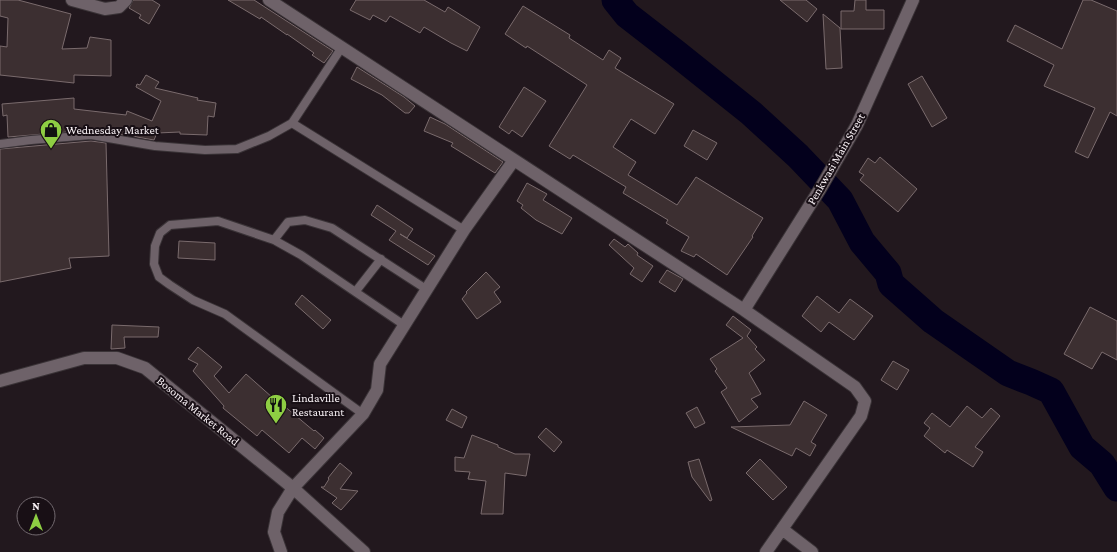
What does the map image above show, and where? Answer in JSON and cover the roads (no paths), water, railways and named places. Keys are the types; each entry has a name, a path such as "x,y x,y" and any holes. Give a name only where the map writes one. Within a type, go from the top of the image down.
{"street":[{"path":"72,0 105,8 119,7 126,0"},
{"path":"269,0 744,310 855,387 865,401 862,416 766,552"},
{"name":"Penkwasi Main Street","path":"744,310 820,189 858,125 913,0"},
{"path":"281,552 274,532 278,512 293,488 363,414 377,390 380,364 464,230 514,160"},
{"name":"Bosoma Market Road","path":"0,381 84,358 117,358 145,368 293,488 364,552"},
{"path":"782,529 812,552"}],"lane":[{"path":"0,144 91,135 155,146 205,150 237,149 283,130 292,123 342,47"},
{"path":"292,123 464,230"},
{"path":"274,240 288,222 305,220 332,228 426,289"},
{"path":"363,414 225,314 193,300 170,286 159,277 154,264 155,246 160,233 170,225 218,221 274,240 301,255 404,324"},
{"path":"356,292 381,259"}],"waterway":[{"path":"615,0 627,15 751,113 798,156 840,200 862,242 888,273 891,284 933,321 1008,373 1051,391 1082,447 1102,464 1117,488"}],"place":[{"name":"Wednesday Market","path":"51,150"},
{"name":"Lindaville Restaurant","path":"276,424"}]}
